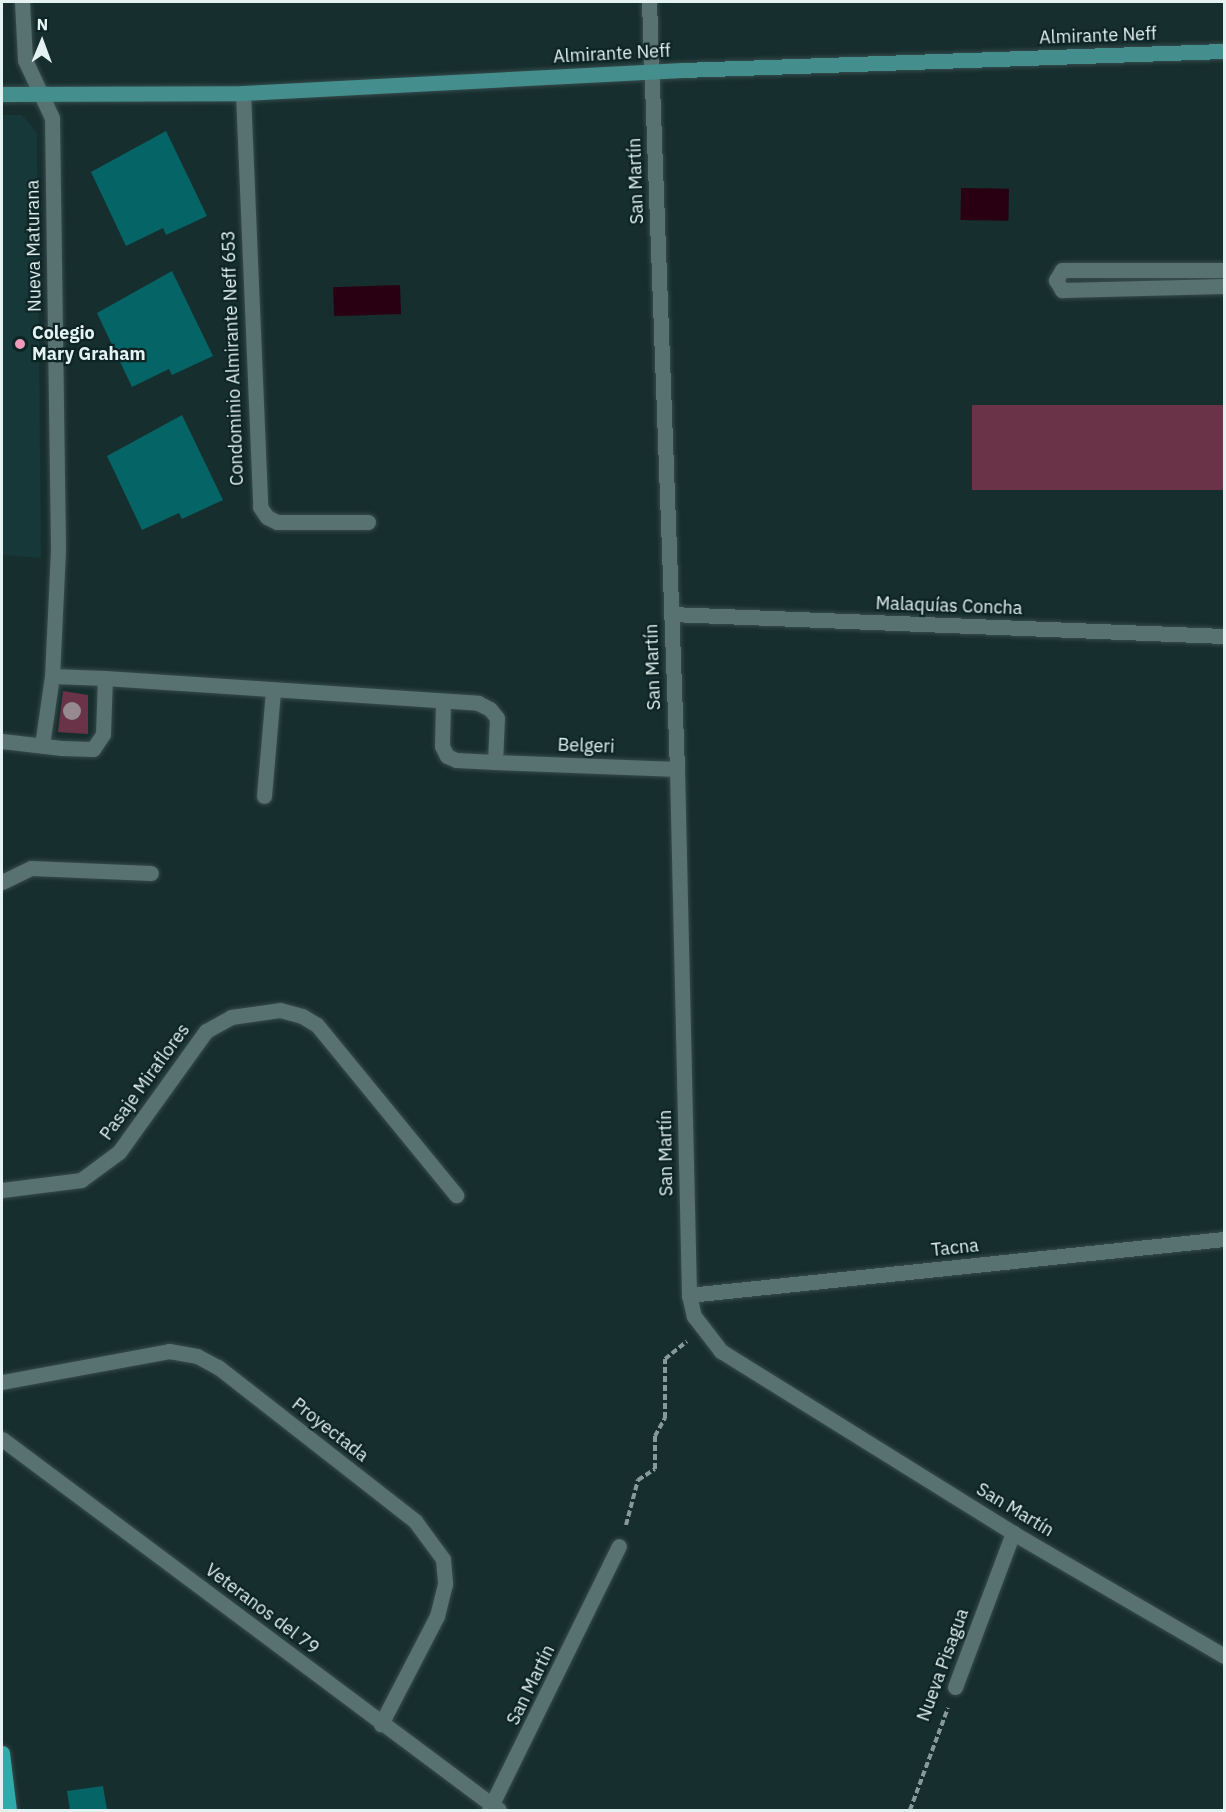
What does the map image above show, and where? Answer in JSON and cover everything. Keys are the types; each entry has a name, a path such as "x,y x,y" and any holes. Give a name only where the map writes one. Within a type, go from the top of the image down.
{"main road":[{"path":"2,1753 9,1810"}],"street":[{"name":"Nueva Maturana","path":"22,2 25,60 52,118 58,550 52,676"},
{"name":"San Martín","path":"648,2 677,770 689,1295 694,1316 721,1351 1013,1533 1224,1656"},
{"name":"Almirante Neff","path":"2,94 243,93 652,72 1224,51"},
{"name":"Condominio Almirante Neff 653","path":"243,93 260,507 277,522 368,522"},
{"path":"1224,270 1062,270 1056,280 1062,290 1224,286"},
{"name":"Malaquías Concha","path":"671,614 1224,636"},
{"path":"42,745 52,676 478,703 495,713 495,762"},
{"path":"2,741 93,749 103,734 105,678"},
{"path":"264,796 273,690"},
{"name":"Belgeri","path":"443,701 442,746 447,756 456,760 677,770"},
{"path":"2,882 31,868 152,873"},
{"name":"Pasaje Miraflores","path":"2,1190 81,1180 119,1152 206,1031 231,1017 280,1010 302,1016 317,1025 456,1195"},
{"name":"Tacna","path":"689,1295 1224,1239"},
{"name":"Proyectada","path":"2,1382 168,1351 197,1356 218,1367 415,1521 443,1559 445,1584 437,1616 381,1724"},
{"name":"Veteranos del 79","path":"2,1439 494,1809"},
{"name":"Nueva Pisagua","path":"955,1687 1013,1533"},
{"name":"San Martín","path":"494,1809 619,1546"}],"path":[{"path":"619,1546 638,1480 655,1469 655,1436 664,1418 665,1359 702,1329"},
{"name":"Nueva Pisagua","path":"910,1810 955,1687"}],"shaded area":[{"name":"Colegio Mary Graham","path":"2,115 22,115 37,133 41,558 2,555"},
{"path":"961,188 1009,189 1008,221 960,220"},
{"path":"400,285 401,314 334,316 333,287"},
{"path":"972,405 1224,405 1224,490 972,490"},
{"path":"63,691 88,695 88,734 58,732"}],"building":[{"path":"166,131 207,216 166,235 163,228 126,246 91,172"},
{"path":"172,271 213,356 172,375 169,369 132,387 97,313"},
{"path":"182,415 223,500 182,519 179,513 142,530 107,456"},
{"path":"103,1786 107,1810 70,1810 67,1791"}],"place":[{"name":"Colegio Mary Graham","path":"20,344"}]}
